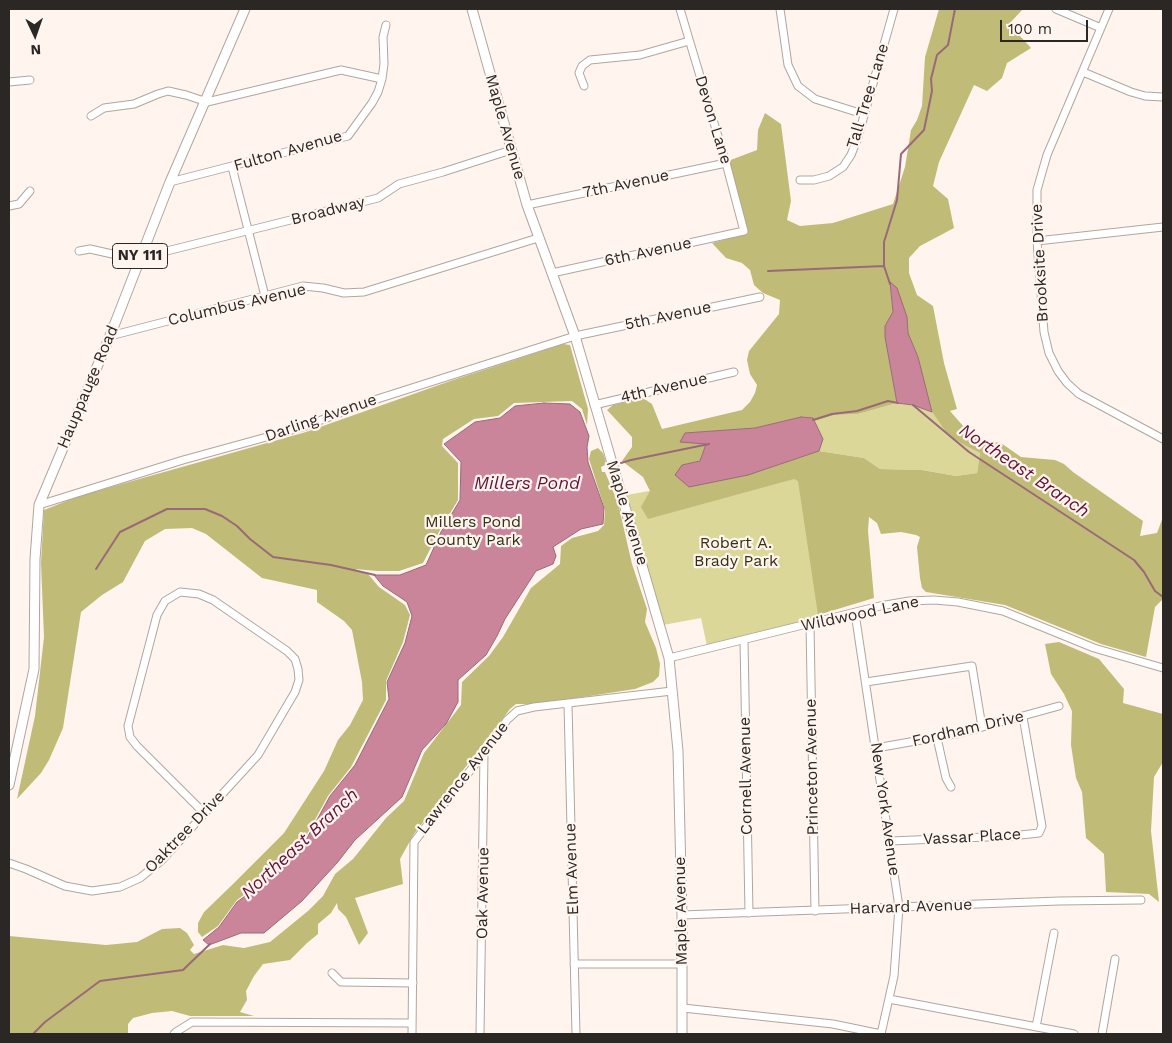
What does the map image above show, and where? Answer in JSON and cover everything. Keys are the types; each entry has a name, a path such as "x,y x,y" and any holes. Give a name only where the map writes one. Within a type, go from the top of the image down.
{"main road":[{"name":"Hauppauge Road","path":"9,785 34,669 35,559 39,505 110,336 170,182 246,9"},
{"name":"Maple Avenue","path":"472,9 527,205 575,336 669,658 678,751 682,915 682,1034"}],"street":[{"name":"Devon Lane","path":"680,9 726,163 744,231"},
{"path":"780,9 788,64 798,86 815,99 863,114"},
{"name":"Tall Tree Lane","path":"800,180 814,180 829,176 843,167 851,156 894,9"},
{"path":"1056,9 1101,28"},
{"name":"Brooksite Drive","path":"1110,9 1046,155 1037,190 1037,241 1044,332 1049,353 1058,371 1079,394 1163,440"},
{"name":"Fulton Avenue","path":"170,182 348,136 378,92 382,79 383,37 386,24"},
{"path":"584,86 579,73 582,66 590,60 640,55 689,41"},
{"path":"91,116 104,108 134,104 168,91 204,102 341,70 382,79"},
{"path":"1083,72 1131,92 1145,96 1163,97"},
{"path":"9,82 30,80"},
{"name":"Broadway","path":"139,259 378,198 399,184 512,150"},
{"name":"7th Avenue","path":"527,205 726,163"},
{"path":"232,167 265,296"},
{"path":"9,206 19,204 30,191"},
{"path":"1037,241 1163,227"},
{"name":"6th Avenue","path":"552,273 744,231"},
{"name":"Columbus Avenue","path":"110,336 303,286 344,293 364,292 538,238"},
{"path":"79,251 90,249 139,259"},
{"name":"5th Avenue","path":"575,336 760,297"},
{"name":"Darling Avenue","path":"39,505 183,460 303,428 380,398 575,336"},
{"name":"4th Avenue","path":"594,405 734,372"},
{"name":"Oaktree Drive","path":"9,863 65,886 92,891 120,887 140,878 162,860 258,755 295,692 299,680 295,659 287,651 212,600 199,594 180,592 165,601 157,615 128,726 130,737 154,765 204,813"},
{"name":"Wildwood Lane","path":"669,658 909,601 934,600 958,602 1003,611 1094,648 1163,668"},
{"name":"New York Avenue","path":"855,613 899,907 896,960 881,1034"},
{"name":"Princeton Avenue","path":"810,624 815,911"},
{"name":"Cornell Avenue","path":"744,640 748,913"},
{"path":"866,682 972,666 982,727"},
{"name":"Lawrence Avenue","path":"412,1034 414,842 507,720 518,711 534,707 672,691"},
{"name":"Elm Avenue","path":"568,704 576,1034"},
{"name":"Fordham Drive","path":"876,748 937,738 1059,706"},
{"name":"Vassar Place","path":"890,841 1034,834 1041,830 1022,717"},
{"path":"937,738 946,778 951,787"},
{"name":"Oak Avenue","path":"480,1034 484,752"},
{"name":"Harvard Avenue","path":"682,915 1141,900"},
{"path":"1036,1027 1054,933"},
{"path":"1102,1034 1116,959"},
{"path":"574,964 682,964"},
{"path":"332,973 341,982 413,983"},
{"path":"889,999 1074,1034"},
{"path":"682,1008 839,1025 881,1034"},
{"path":"174,1034 192,1022 412,1023"}],"green space":[{"path":"897,403 913,405 932,412 948,435 980,453 977,473 956,476 922,470 880,469 864,458 819,451 823,439 815,421 835,415 858,414"},
{"name":"Robert A. Brady Park","path":"800,463 821,617 707,646 701,618 663,625 627,495"}],"shaded area":[{"path":"939,9 1023,9 1009,24 1031,48 1007,63 1002,78 987,91 974,85 939,162 933,186 948,199 954,228 920,246 909,258 909,273 917,295 933,306 944,363 957,409 950,411 971,435 986,441 1001,443 1021,457 1055,460 1064,464 1143,521 1140,536 1157,533 1163,517 1163,599 1155,607 1146,657 1101,644 1005,605 926,592 922,588 920,578 917,547 920,537 901,532 881,534 877,523 869,517 868,531 874,598 818,615 798,481 794,479 648,519 641,507 650,491 643,477 622,461 632,447 632,437 607,410 613,405 643,398 652,404 662,429 742,410 755,393 757,385 750,374 747,360 749,351 779,314 780,300 763,293 754,285 750,270 742,263 726,258 712,243 748,233 728,161 757,150 758,130 765,113 781,124 791,201 787,220 800,226 833,223 893,204 905,167 911,130 922,106 925,57","holes":["890,283 907,317 908,333 918,357 932,412 948,435 980,453 977,473 956,476 922,470 880,469 864,458 819,451 748,475 689,487 682,465 700,461 706,444 685,433 755,428 801,417 813,418 815,421 835,415 858,414 897,403 885,337 885,326 893,312"]},
{"path":"563,344 570,345 588,409 587,425 582,409 572,401 514,403 498,416 474,419 443,439 442,446 458,463 458,500 423,563 399,571 355,569 368,574 379,587 405,605 410,615 403,642 386,681 386,700 351,767 328,796 306,836 291,845 262,881 237,900 218,926 202,937 198,932 198,923 204,912 284,833 324,771 338,740 350,725 363,700 362,682 352,630 344,621 317,602 317,590 262,578 206,534 192,528 165,529 145,541 123,582 102,595 81,612 63,728 41,773 17,799 35,716 44,637 41,563 44,510 79,496 306,432 453,380"},
{"path":"598,448 603,453 606,462 601,467 602,472 605,472 618,503 632,564 647,609 645,622 656,648 660,664 659,676 653,682 635,689 538,704 516,704 510,709 414,834 400,859 403,884 355,898 368,933 359,945 346,917 338,909 337,903 331,913 318,924 318,934 290,960 263,964 254,976 246,991 247,1000 240,1012 254,1016 190,1016 172,1011 152,1013 133,1018 128,1024 128,1034 9,1034 9,936 106,945 137,942 162,929 180,928 187,933 194,945 190,950 194,954 223,945 244,948 270,942 308,911 323,896 335,874 353,859 386,818 404,801 424,753 461,705 462,682 489,656 503,637 531,588 560,564 561,546 572,538 598,531 604,525 605,510 589,459 591,451"},
{"path":"1059,642 1099,659 1124,689 1123,703 1163,714 1163,762 1154,777 1151,831 1159,902 1149,894 1106,892 1104,854 1086,838 1082,792 1076,778 1071,745 1072,711 1051,674 1045,644"}],"water":[{"path":"890,282 897,288 907,317 908,333 918,357 932,412 913,405 897,403 885,337 885,326 893,312"},
{"name":"Millers Pond","path":"544,403 570,404 580,412 589,436 587,447 588,462 604,508 603,524 581,529 553,547 556,556 553,564 536,571 505,619 486,655 458,680 458,702 446,724 422,750 402,797 355,840 302,901 264,933 241,933 209,945 203,940 219,927 237,902 263,883 293,847 307,838 330,796 355,765 389,699 387,682 405,643 412,616 407,602 383,586 374,575 400,575 426,565 441,532 460,500 461,462 444,444 475,422 500,418 515,406"},
{"path":"801,417 813,418 823,439 819,451 748,475 689,487 675,475 682,465 700,461 706,444 680,442 685,433 755,428"}],"waterway":[{"path":"884,266 884,242 897,200 901,154 924,130 932,91 931,79 937,55 948,45 955,9"},
{"path":"768,271 884,266 890,284"},
{"name":"Northeast Branch","path":"813,420 832,414 857,411 888,401 898,403"},
{"name":"Northeast Branch","path":"913,405 969,452 1134,560 1144,572 1155,591 1163,597"},
{"name":"Northeast Branch","path":"621,463 709,444"},
{"path":"96,569 120,532 167,509 205,509 222,516 237,526 273,557 331,565 375,575"},
{"name":"Northeast Branch","path":"33,1034 45,1022 100,981 183,970 210,944"}],"park label":[{"name":"Millers Pond County Park","path":"473,531"}]}
